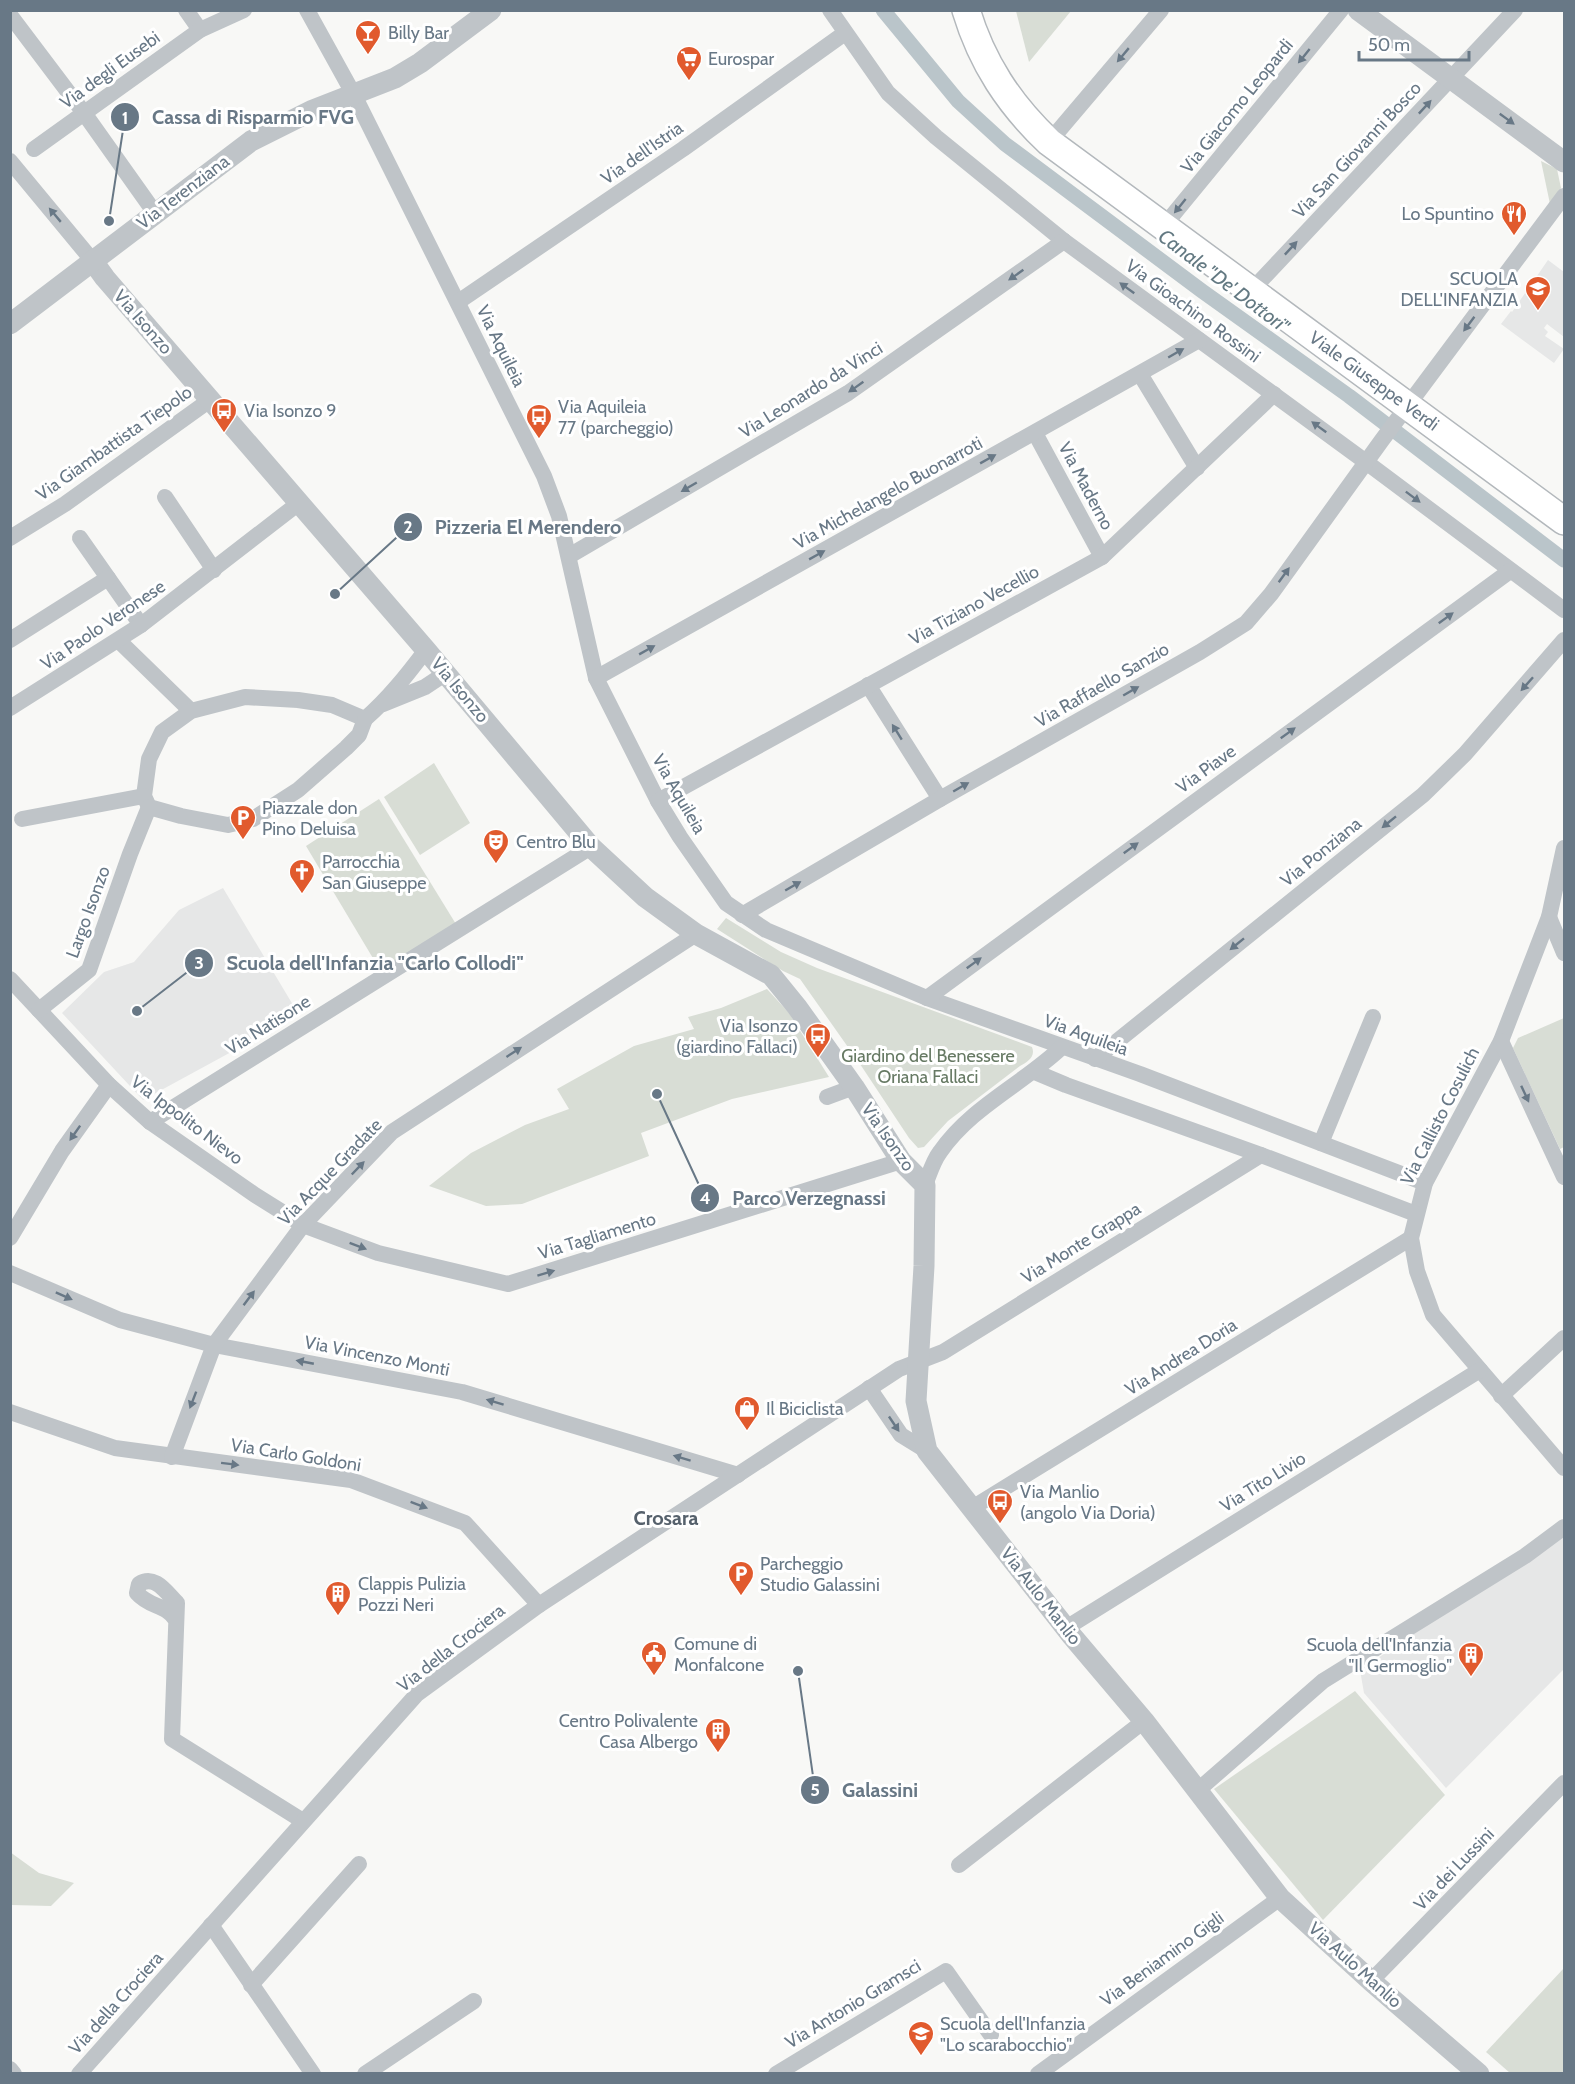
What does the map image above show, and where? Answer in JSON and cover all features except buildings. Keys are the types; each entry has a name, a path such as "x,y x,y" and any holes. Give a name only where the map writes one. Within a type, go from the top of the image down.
{"main road":[{"name":"Viale Giuseppe Verdi","path":"966,10 973,33 990,71 1017,108 1049,142 1251,291 1402,413 1564,521"}],"street":[{"path":"186,10 200,30"},
{"name":"Via degli Eusebi","path":"34,149 200,30 244,10"},
{"name":"Via Aquileia","path":"308,10 354,95 543,476 559,516 596,678 658,801 726,903 766,930 927,998 1425,1183"},
{"name":"Via Terenziana","path":"10,324 251,141 313,110 395,78 491,10"},
{"name":"Via Gioachino Rossini","path":"830,10 888,93 936,138 1064,241 1564,610"},
{"path":"1049,142 1161,10"},
{"name":"Via Giacomo Leopardi","path":"1163,227 1341,10"},
{"path":"1358,10 1564,162"},
{"name":"Via San Giovanni Bosco","path":"1251,291 1514,11"},
{"path":"10,15 84,112 155,213"},
{"name":"Via dell'Istria","path":"458,302 683,149 845,33"},
{"path":"11,162 92,260"},
{"name":"Via Raffaello Sanzio","path":"742,915 940,799 1190,658 1246,623 1270,594 1564,196"},
{"name":"Via Leonardo da Vinci","path":"569,556 848,393 1064,241"},
{"name":"Via Isonzo","path":"92,260 105,278 446,673 591,847 645,897 696,934 771,975 797,1007 854,1087 901,1161 925,1185"},
{"name":"Via Michelangelo Buonarroti","path":"596,678 1199,340"},
{"path":"1140,374 1197,468"},
{"name":"Via Tiziano Vecellio","path":"658,801 1102,557 1274,394"},
{"name":"Via Giambattista Tiepolo","path":"10,538 65,504 210,400"},
{"name":"Via Maderno","path":"1035,433 1102,557"},
{"path":"165,497 214,570"},
{"name":"Via Paolo Veronese","path":"10,708 141,626 299,503"},
{"path":"80,538 141,626"},
{"name":"Via Piave","path":"927,998 1510,571"},
{"path":"10,640 108,578"},
{"name":"Via Ponziana","path":"1095,1059 1424,795 1558,657 1564,640"},
{"path":"119,641 191,711"},
{"path":"22,819 146,802 181,816 228,825 252,819 298,790 346,748 359,735 365,719 382,704 426,650"},
{"path":"382,704 425,687 446,673"},
{"path":"868,685 940,799"},
{"name":"Largo Isonzo","path":"39,1010 89,970 146,802 148,759 162,732 191,711 245,697 298,700 332,705 365,719"},
{"name":"Via Natisone","path":"150,1122 591,847"},
{"name":"Via Callisto Cosulich","path":"1564,848 1557,918 1501,1041 1425,1183 1411,1239 1417,1271 1433,1316 1564,1468"},
{"path":"1557,918 1564,953"},
{"name":"Via Acque Gradate","path":"172,1457 214,1345 303,1225 392,1132 696,934"},
{"name":"Via Ippolito Nievo","path":"10,979 109,1085 150,1122 255,1195 303,1225"},
{"path":"1321,1143 1373,1017"},
{"path":"1501,1041 1564,1177"},
{"name":"Via Aulo Manlio","path":"1062,1047 1035,1072 985,1106 959,1128 938,1153 925,1185 924,1266 916,1401 927,1451 1066,1628 1144,1721 1280,1898 1371,1981 1479,2073"},
{"path":"1035,1072 1416,1215"},
{"path":"10,1238 62,1151 109,1085"},
{"name":"Via Isonzo","path":"827,1096 854,1087"},
{"name":"Via Monte Grappa","path":"920,1361 943,1352 1261,1155"},
{"name":"Via Tagliamento","path":"303,1225 378,1254 508,1284 901,1161"},
{"name":"Via Andrea Doria","path":"972,1508 1411,1239"},
{"name":"Via Vincenzo Monti","path":"10,1273 120,1320 214,1345 462,1392 738,1475"},
{"path":"1501,1396 1564,1338"},
{"name":"Via della Crociera","path":"79,2073 417,1694 539,1605 898,1369 920,1361"},
{"name":"Via Tito Livio","path":"1066,1628 1480,1370"},
{"path":"869,1388 901,1435 927,1451"},
{"name":"Via Carlo Goldoni","path":"10,1412 115,1448 351,1480 465,1522 539,1605"},
{"path":"1197,1791 1323,1681 1525,1556 1564,1527"},
{"path":"176,1620 172,1739 303,1821"},
{"path":"959,1865 1144,1721"},
{"name":"Via dei Lussini","path":"1371,1981 1564,1783"},
{"path":"252,1985 358,1864"},
{"name":"Via Beniamino Gigli","path":"1038,2073 1280,1898"},
{"path":"211,1925 314,2073"},
{"name":"Via Antonio Gramsci","path":"776,2073 946,1971 991,2035"},
{"path":"365,2073 474,2001"},
{"path":"10,2070 14,2073"}],"shaded area":[{"name":"SCUOLA DELL'INFANZIA","path":"1548,260 1564,272 1564,337 1547,324 1544,328 1548,332 1545,336 1564,349 1554,363 1501,324"},
{"path":"223,888 299,1015 143,1100 62,1013 104,972 134,962 179,910"},
{"path":"1564,1533 1564,1669 1446,1788 1364,1693 1360,1670"}],"green space":[{"path":"1016,10 1071,11 1029,62"},
{"path":"1541,161 1557,169 1561,188 1550,204"},
{"path":"434,763 470,823 420,855 384,797"},
{"path":"379,799 459,929 383,975 306,846"},
{"name":"Giardino del Benessere Oriana Fallaci","path":"726,918 781,952 817,968 1032,1047 1033,1054 1028,1061 948,1121 924,1147 918,1148 800,979 783,971 717,929"},
{"path":"767,989 789,1013 829,1077 732,1099 641,1133 649,1156 522,1204 486,1206 429,1186 471,1153 525,1125 569,1109 557,1089 634,1046 694,1029 688,1017 721,1008"},
{"path":"1564,1018 1564,1147 1560,1149 1513,1048 1518,1038"},
{"path":"1355,1691 1445,1795 1323,1920 1214,1789"},
{"path":"10,1852 39,1873 74,1883 51,1906 11,1905"},
{"path":"1564,1968 1564,2073 1510,2073 1486,2052"}],"waterway":[{"name":"Canale \"De' Dottori\"","path":"883,10 958,101 1005,144 1202,291 1349,396 1564,560"}],"place":[{"name":"Billy Bar","path":"368,56"},
{"name":"Eurospar","path":"689,82"},
{"name":"Cassa di Risparmio FVG","path":"109,221"},
{"name":"Lo Spuntino","path":"1514,237"},
{"name":"SCUOLA DELL'INFANZIA","path":"1538,312"},
{"name":"Via Isonzo 9","path":"224,434"},
{"name":"Via Aquileia 77 (parcheggio)","path":"539,440"},
{"name":"Pizzeria El Merendero","path":"335,594"},
{"name":"Piazzale don Pino Deluisa","path":"243,841"},
{"name":"Centro Blu","path":"496,865"},
{"name":"Parrocchia San Giuseppe","path":"302,895"},
{"name":"Scuola dell'Infanzia \"Carlo Collodi\"","path":"137,1011"},
{"name":"Via Isonzo (giardino Fallaci)","path":"818,1059"},
{"name":"Parco Verzegnassi","path":"657,1094"},
{"name":"Il Biciclista","path":"747,1432"},
{"name":"Via Manlio (angolo Via Doria)","path":"1000,1525"},
{"name":"Parcheggio Studio Galassini","path":"741,1597"},
{"name":"Clappis Pulizia Pozzi Neri","path":"338,1617"},
{"name":"Galassini","path":"798,1671"},
{"name":"Comune di Monfalcone","path":"654,1677"},
{"name":"Scuola dell'Infanzia \"Il Germoglio\"","path":"1471,1678"},
{"name":"Centro Polivalente Casa Albergo","path":"718,1754"},
{"name":"Scuola dell'Infanzia \"Lo scarabocchio\"","path":"921,2057"}],"district":[{"name":"Crosara","path":"666,1518"}]}
